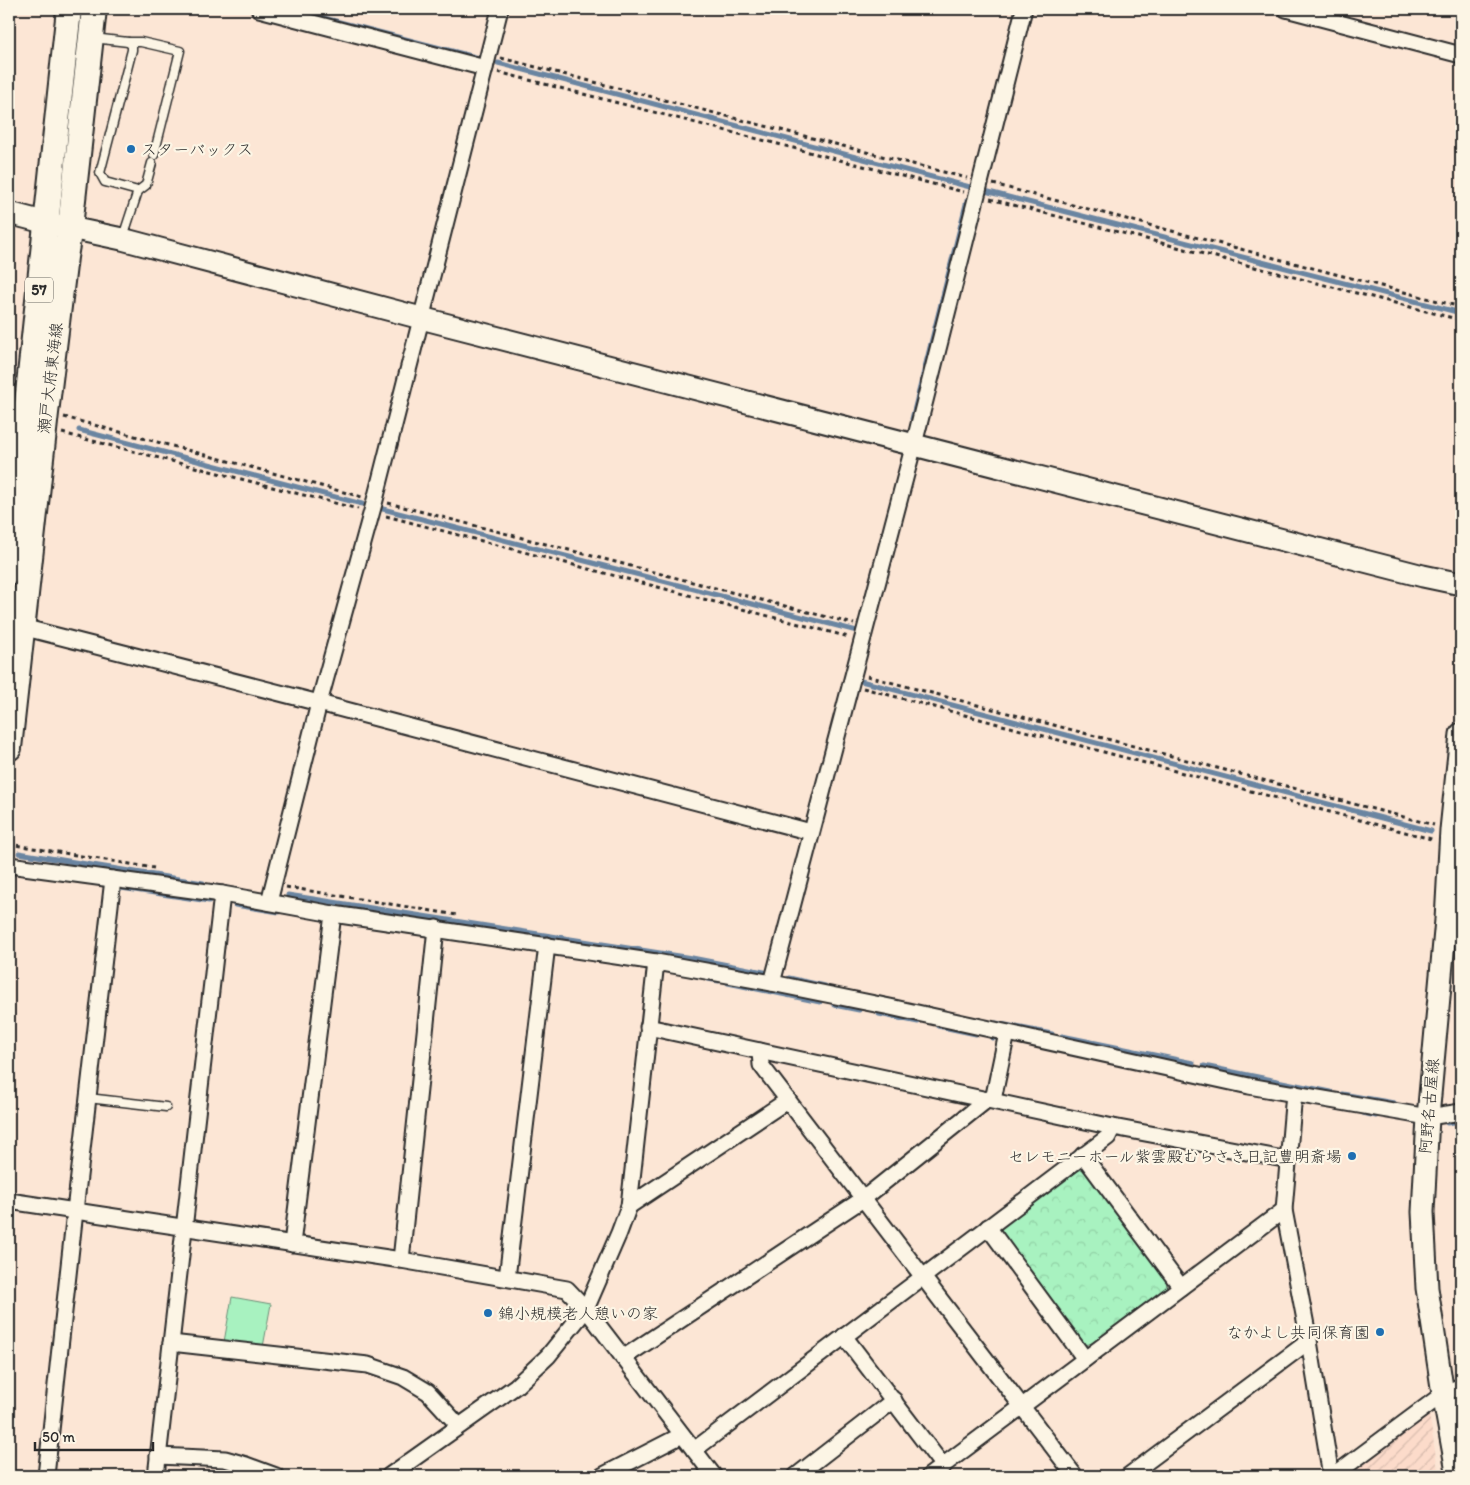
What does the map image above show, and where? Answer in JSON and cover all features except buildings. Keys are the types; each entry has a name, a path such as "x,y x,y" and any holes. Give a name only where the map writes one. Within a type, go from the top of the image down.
{"main road":[{"name":"瀬戸大府東海線","path":"9,748 22,627 31,419 47,223 69,9"},
{"name":"瀬戸大府東海線","path":"9,572 31,419 64,267 94,9"}],"street":[{"path":"259,9 486,61"},
{"path":"269,902 319,703 373,506 500,9"},
{"path":"772,983 914,444 1024,9"},
{"path":"1286,9 1318,13 1461,55"},
{"path":"9,213 122,239 421,318 1423,576 1461,584"},
{"path":"22,627 812,832"},
{"name":"阿野名古屋線","path":"1458,1476 1452,1390 1428,1288 1422,1212 1428,1117 1454,923 1454,835 1461,734"},
{"path":"9,865 222,894 333,914 656,962 772,983 1249,1086 1428,1117 1461,1112"},
{"path":"46,1476 114,879"},
{"path":"156,1476 222,894"},
{"path":"292,1244 333,914"},
{"path":"401,1260 436,928"},
{"path":"507,1278 547,945"},
{"path":"389,1476 516,1386 548,1356 586,1308 620,1233 628,1206 656,962"},
{"path":"648,1027 1113,1126 1289,1160"},
{"path":"623,1358 863,1199 991,1100 1007,1033"},
{"path":"760,1051 761,1065 1022,1407 1070,1474"},
{"path":"1294,1094 1284,1210 1332,1476 1452,1390"},
{"path":"628,1206 788,1100"},
{"path":"694,1450 1108,1137 1113,1126"},
{"path":"1083,1155 1181,1287"},
{"path":"9,1201 401,1260 567,1289 586,1308 714,1476"},
{"path":"930,1476 1284,1210"},
{"path":"988,1227 1085,1359"},
{"path":"844,1336 943,1466"},
{"path":"1128,1476 1309,1341"},
{"path":"171,1343 368,1365 403,1377 428,1392 459,1426"},
{"path":"796,1476 894,1400"},
{"path":"602,1476 682,1435"},
{"path":"158,1456 225,1459 276,1476"}],"lane":[{"path":"91,38 141,42 180,51 146,185 138,192 122,239"},
{"path":"128,42 132,45 132,50 100,173 105,182 138,192"},
{"path":"88,1098 166,1107"}],"path":[{"path":"486,61 980,181 1461,307"},
{"path":"31,419 864,633"},
{"path":"31,419 864,633"},
{"path":"852,678 1454,835"},
{"path":"852,678 1454,835"},
{"path":"9,844 162,869"}],"shaded area":[{"path":"1429,1413 1439,1476 1348,1476"}],"green space":[{"path":"1086,1167 1167,1281 1166,1289 1094,1343 1083,1345 1000,1233 1001,1225"},
{"path":"232,1297 271,1304 263,1347 224,1342"}],"waterway":[{"path":"289,9 479,58"},
{"path":"498,63 970,187"},
{"path":"985,191 1461,313"},
{"path":"912,419 967,200"},
{"path":"79,430 362,504"},
{"path":"379,508 857,631"},
{"path":"861,681 1431,831"},
{"path":"19,853 203,883"},
{"path":"121,888 209,901"},
{"path":"288,895 692,958 769,973"},
{"path":"235,905 279,912"},
{"path":"789,978 825,986"},
{"path":"708,979 719,981"},
{"path":"728,983 820,1002"},
{"path":"834,1005 859,1010"},
{"path":"879,1014 918,1022"},
{"path":"996,1023 1052,1034"},
{"path":"938,1026 976,1034"},
{"path":"1062,1036 1193,1063"},
{"path":"1204,1066 1331,1092"},
{"path":"1342,1094 1394,1103"},
{"path":"1363,1113 1376,1116"},
{"path":"1447,1123 1461,1121"}],"place":[{"name":"スターバックス","path":"131,149"},
{"name":"セレモニーホール紫雲殿むらさき日記豊明斎場","path":"1352,1156"},
{"name":"錦小規模老人憩いの家","path":"488,1313"},
{"name":"なかよし共同保育園","path":"1380,1332"}]}
